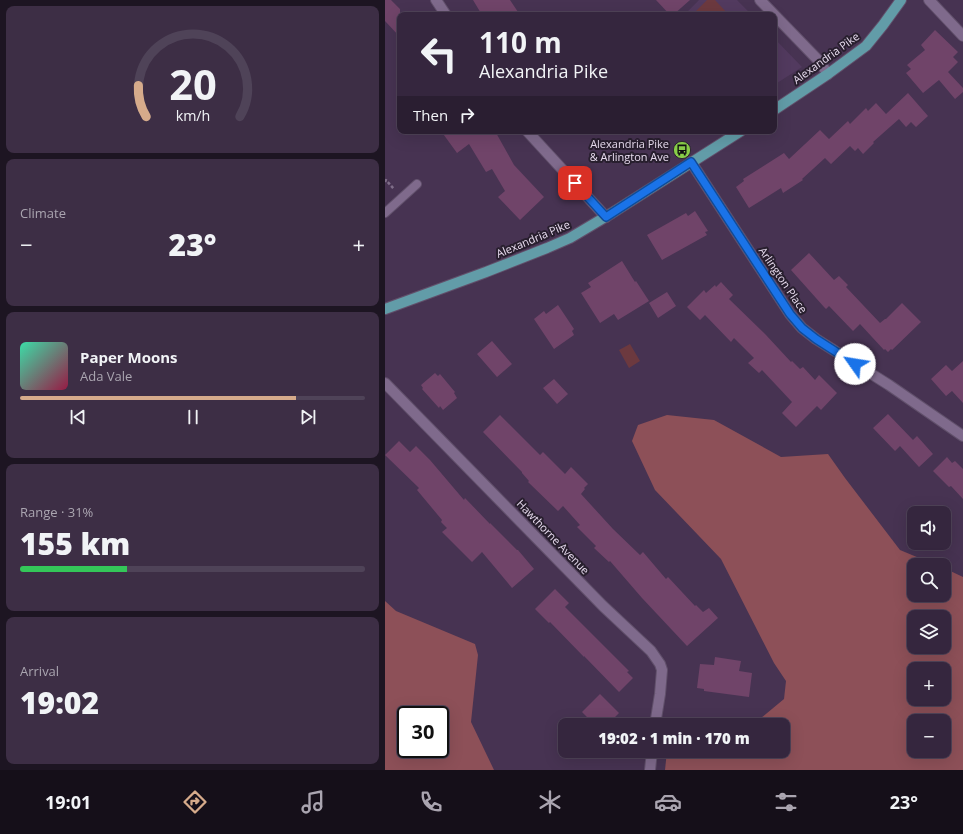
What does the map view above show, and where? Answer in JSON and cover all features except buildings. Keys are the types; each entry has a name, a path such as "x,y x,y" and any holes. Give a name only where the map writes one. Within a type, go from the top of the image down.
{"main road":[{"name":"Alexandria Pike","path":"777,108 828,74 866,46 901,0"},
{"name":"Alexandria Pike","path":"385,308 547,248 570,238 606,217 736,134"}],"street":[{"path":"436,0 444,12"},
{"path":"761,0 772,12"},
{"path":"929,0 963,36"},
{"path":"777,17 819,61 828,74"},
{"path":"530,134 606,217"},
{"name":"Arlington Place","path":"691,162 790,314 802,328 816,339 889,385 963,436"},
{"name":"Hawthorne Avenue","path":"385,383 603,606 651,651 660,664 662,670 656,718"},
{"path":"650,770 651,758"}],"lane":[{"path":"385,213 417,184"}],"shaded area":[{"path":"699,0 737,0 749,12 687,12"},
{"path":"707,0 715,0 726,12 695,12"},
{"path":"777,41 802,67 777,83"},
{"path":"630,344 640,361 629,368 619,350"},
{"path":"667,415 714,420 781,457 828,454 900,550 919,558 907,558 907,602 951,602 951,571 963,577 963,770 665,770 666,758 790,758 790,718 761,718 784,699 786,681 774,663 721,559 655,490 632,441 638,425"},
{"path":"385,601 396,611 475,644 478,655 471,722 494,770 385,770"}],"place":[{"name":"Alexandria Pike & Arlington Ave","path":"682,150"}],"route":[{"path":"575,183 606,217 691,162 790,314 802,328 816,339 855,364"}]}
